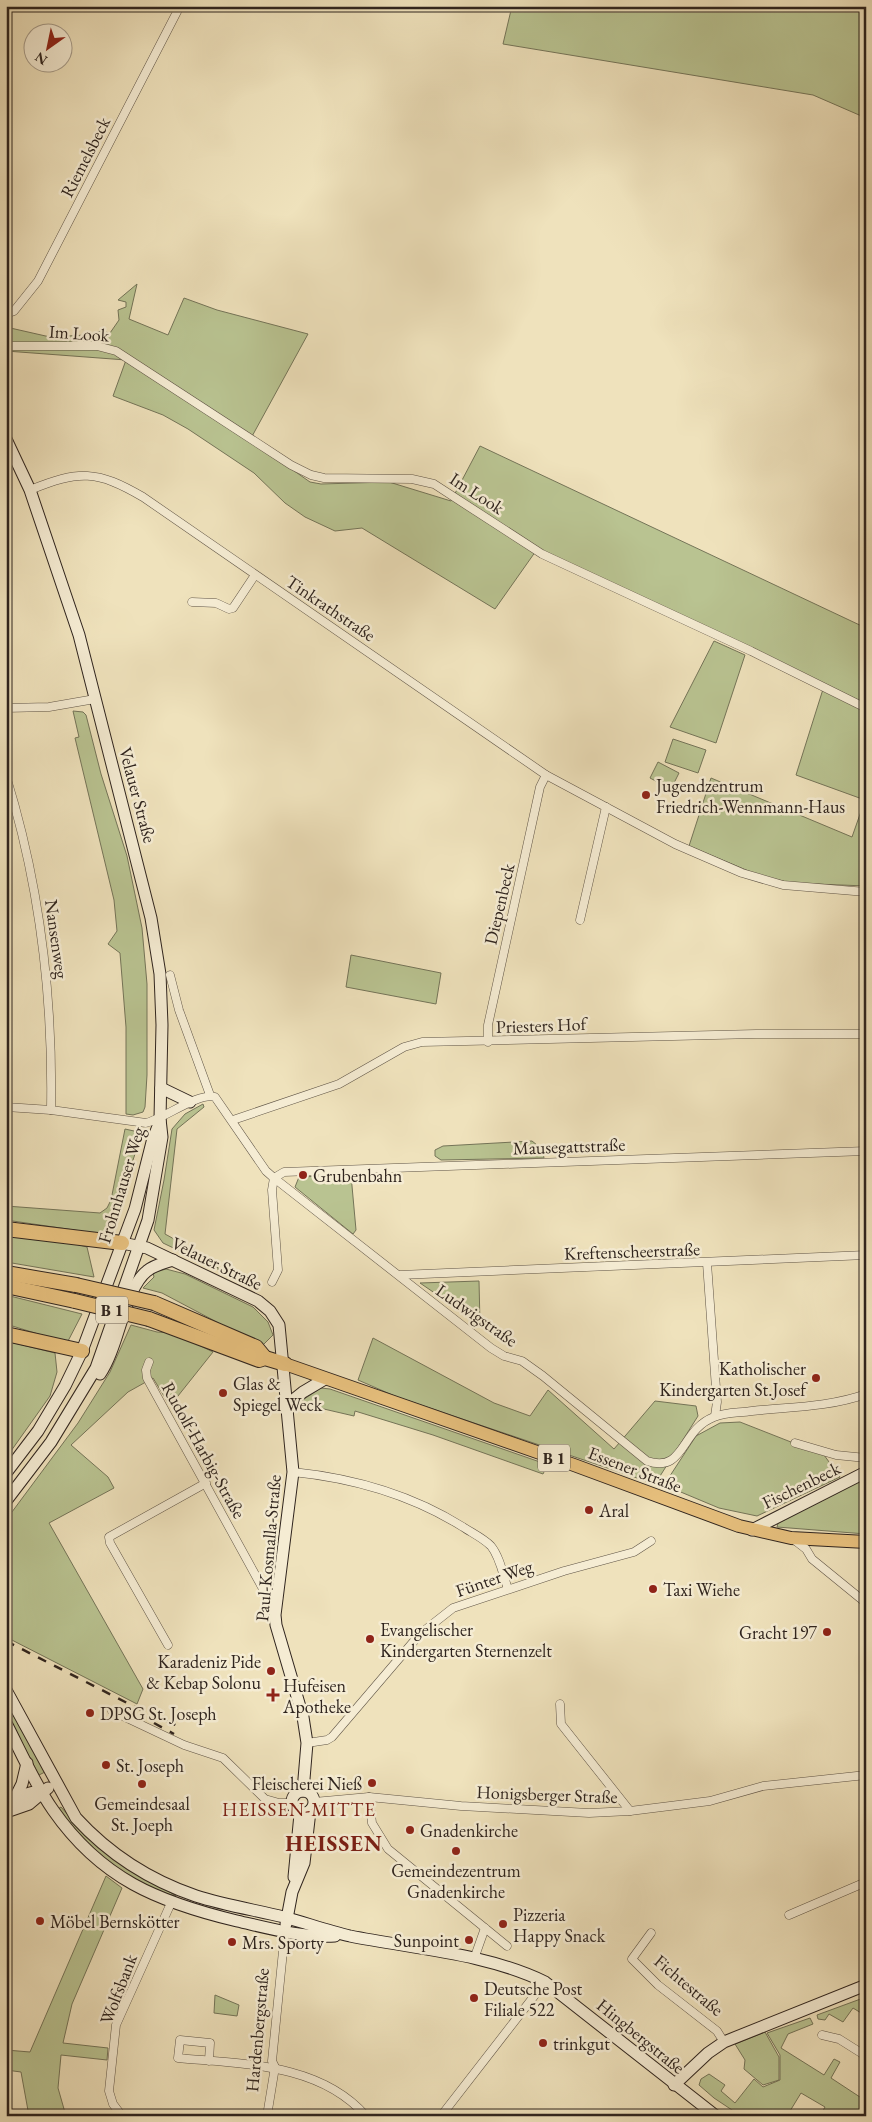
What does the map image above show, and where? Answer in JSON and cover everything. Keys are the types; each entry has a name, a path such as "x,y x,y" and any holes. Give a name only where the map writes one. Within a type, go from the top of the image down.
{"highway":[{"path":"6,1229 122,1244"},
{"path":"6,1272 76,1285 154,1303 256,1347 266,1358"},
{"name":"B 1","path":"6,1286 149,1319 260,1360 266,1358 284,1364"},
{"path":"6,1334 82,1351"}],"main road":[{"name":"Essener Straße","path":"284,1364 574,1465 752,1530 791,1538 866,1542"}],"street":[{"name":"Riemelsbeck","path":"6,314 14,311 38,281 180,6"},
{"name":"Im Look","path":"6,346 97,346 116,350 291,465 312,475 342,479 412,479 434,484 542,554 750,651 866,708"},
{"name":"Velauer Straße","path":"6,438 30,490 79,635 151,918 160,974 162,1025 160,1119"},
{"name":"Tinkrathstraße","path":"30,490 56,479 87,474 116,481 143,497 546,775 690,852 764,880 800,888 866,892"},
{"path":"192,602 216,603 229,610 233,608 256,575"},
{"path":"6,708 48,707 95,699"},
{"name":"Diepenbeck","path":"488,1042 488,1025 511,917 540,787 546,775"},
{"name":"Nansenweg","path":"6,776 28,857 45,956 51,1028 51,1110"},
{"path":"580,920 606,807"},
{"path":"170,975 179,1010 210,1095 219,1101 266,1171 274,1178"},
{"name":"Priesters Hof","path":"233,1120 339,1084 404,1047 422,1042 488,1042 756,1034 866,1034"},
{"path":"161,1088 190,1102"},
{"path":"6,1107 51,1110 139,1124 160,1119 190,1102 210,1095"},
{"name":"Frohnhauser Weg","path":"6,1473 38,1431 65,1386 82,1351 135,1208 160,1119"},
{"name":"Frohnhauser Weg","path":"6,1502 46,1449 85,1390 104,1348 140,1246 155,1190 162,1137 160,1119"},
{"name":"Mausegattstraße","path":"274,1178 284,1172 866,1151"},
{"name":"Velauer Straße","path":"272,1282 278,1270 272,1190 274,1178"},
{"name":"Ludwigstraße","path":"274,1178 491,1348 504,1356 522,1361 543,1376 647,1461 657,1465 667,1464 674,1460 695,1428 715,1416"},
{"name":"Velauer Straße","path":"122,1244 140,1246 173,1260 264,1305 279,1325 284,1364"},
{"name":"Kreftenscheerstraße","path":"400,1275 866,1255"},
{"path":"85,1390 101,1372 109,1359 137,1282 147,1271 173,1260"},
{"path":"707,1263 717,1402 715,1416 845,1401 866,1394"},
{"path":"82,1351 104,1348"},
{"name":"Rudolf-Harbig-Straße","path":"149,1362 147,1378 262,1587 278,1599"},
{"name":"Paul-Kosmalla-Straße","path":"284,1364 293,1472 276,1625 303,1717 307,1743 303,1791"},
{"path":"288,1404 303,1392 325,1379"},
{"name":"Fischenbeck","path":"795,1442 836,1455 866,1458"},
{"path":"293,1472 348,1481 400,1495 453,1520 486,1541 493,1548 508,1589"},
{"name":"Fischenbeck","path":"752,1530 866,1472"},
{"path":"168,1645 109,1537 206,1483"},
{"path":"791,1538 806,1549 812,1559 866,1603"},
{"name":"Fünter Weg","path":"307,1743 320,1742 332,1737 427,1626 459,1605 634,1552 651,1541"},
{"path":"6,1690 76,1818 90,1833 132,1866 196,1896 349,1936"},
{"path":"560,1704 561,1724 630,1811"},
{"path":"112,1711 184,1745 223,1758 231,1764 245,1782 265,1799 279,1803 291,1803"},
{"path":"6,1723 42,1791 62,1822 88,1852 120,1878 171,1903 196,1911 285,1931 327,1937 349,1936"},
{"path":"10,1804 22,1784 27,1763"},
{"name":"Honigsberger Straße","path":"308,1809 368,1797 589,1814 630,1811 710,1800 763,1786 866,1775"},
{"path":"6,1812 29,1804 42,1791 56,1783"},
{"path":"10,1804 29,1792 42,1791"},
{"path":"303,1791 309,1792 308,1809 292,1808 291,1803 295,1794 303,1791"},
{"path":"368,1797 372,1823 388,1849 507,1946"},
{"name":"Hardenbergstraße","path":"267,2116 275,2067 272,2061 286,1918 308,1809"},
{"path":"789,1915 866,1882"},
{"name":"Wolfsbank","path":"122,2116 113,2104 110,2090 116,2025 171,1903"},
{"path":"474,1959 485,1928"},
{"name":"Fichtestraße","path":"651,1933 632,1959 658,1985 717,2031 724,2042"},
{"name":"Hingbergstraße","path":"349,1936 474,1959 524,1972 545,1982 674,2085 716,2116"},
{"path":"441,2116 545,1982"},
{"name":"Fichtestraße","path":"674,2085 708,2053 724,2042 866,1986"},
{"path":"822,2035 839,2039 866,2056"},
{"path":"209,2061 210,2043 180,2040 178,2058 209,2061 275,2067 324,2084 348,2099 366,2116"}],"green space":[{"path":"512,6 866,6 866,118 813,95 503,44"},
{"path":"137,284 129,319 168,335 184,298 217,310 308,334 250,440 310,482 321,484 389,482 451,501 480,446 866,628 866,886 791,883 758,875 689,846 711,778 852,837 865,800 796,775 824,686 538,548 495,609 362,528 335,531 305,517 285,503 254,473 188,429 163,415 113,396 126,360 6,351 6,327 50,337 86,335 101,331 110,333 119,320 118,310 126,307 126,302 118,300"},
{"path":"714,641 745,655 716,743 670,727"},
{"path":"73,711 83,712 86,715 101,774 127,856 142,928 147,984 147,1075 145,1107 143,1112 133,1115 126,1114 126,1027 120,953 108,944 117,931 114,900 75,738 79,737"},
{"path":"673,739 706,750 698,773 665,762"},
{"path":"658,762 679,773 671,789 650,778"},
{"path":"351,955 441,973 436,1004 346,987"},
{"path":"203,1104 204,1107 177,1129 165,1234 196,1251 195,1253 226,1273 163,1243 154,1230 172,1129 185,1114"},
{"path":"125,1129 134,1131 139,1142 108,1235 6,1220 6,1206 100,1213 107,1208 111,1200"},
{"path":"532,1141 542,1149 544,1158 441,1160 435,1156 435,1150 443,1146"},
{"path":"351,1175 356,1230 353,1234 295,1187 299,1177"},
{"path":"6,1236 68,1242 87,1247 94,1277 6,1262"},
{"path":"166,1269 185,1274 253,1307 268,1322 273,1335 262,1346 162,1293 143,1288 154,1277 153,1273"},
{"path":"479,1281 480,1324 420,1283"},
{"path":"6,1295 82,1314 67,1343 6,1324"},
{"path":"131,1325 157,1332 175,1333 213,1352 170,1406 153,1378 128,1392 71,1445 108,1477 114,1488 49,1523 143,1689 137,1704 6,1637 6,1520 78,1423 110,1372"},
{"path":"373,1338 494,1403 530,1416 548,1390 614,1449 655,1401 696,1406 698,1416 655,1484 397,1397 358,1380"},
{"path":"6,1341 55,1353 57,1372 50,1396 6,1458"},
{"path":"321,1388 330,1389 540,1462 545,1470 543,1474 433,1435 355,1411 354,1416 298,1403"},
{"path":"740,1422 824,1455 840,1477 757,1516 719,1508 664,1485 696,1436 720,1423"},
{"path":"866,1478 866,1534 777,1527 778,1523"},
{"path":"6,1701 45,1772 39,1775 6,1712"},
{"path":"61,1807 93,1843 176,1896 141,1884 110,1863 82,1837 58,1809"},
{"path":"106,1876 122,1888 72,2004 63,2043 108,2048 107,2060 61,2055 58,2088 66,2116 29,2116 21,2072 6,2070 6,2050 30,2052"},
{"path":"215,1995 239,2005 237,2016 214,2013"},
{"path":"866,1997 866,2016 853,2008 843,2022 829,2014 825,2020 818,2019 817,2015"},
{"path":"810,2018 813,2024 788,2034 781,2048 824,2075 834,2059 840,2062 831,2078 866,2101 866,2116 820,2116 825,2107 801,2093 787,2116 741,2116 714,2098 699,2085 701,2079 709,2074 725,2085 721,2091 735,2103 754,2079 763,2087 780,2080 780,2055 767,2033"},
{"path":"765,2032 779,2057 779,2080 763,2085 744,2069 745,2060 735,2044"}],"railway":[{"path":"6,1641 135,1707 178,1726"},
{"path":"154,1723 174,1734"}],"place":[{"name":"Jugendzentrum Friedrich-Wennmann-Haus","path":"646,795"},
{"name":"Grubenbahn","path":"303,1175"},
{"name":"Katholischer Kindergarten St.Josef","path":"816,1378"},
{"name":"Glas & Spiegel Weck","path":"223,1393"},
{"name":"Aral","path":"589,1510"},
{"name":"Taxi Wiehe","path":"653,1589"},
{"name":"Gracht 197","path":"827,1632"},
{"name":"Evangelischer Kindergarten Sternenzelt","path":"370,1639"},
{"name":"Karadeniz Pide & Kebap Solonu","path":"271,1671"},
{"name":"Hufeisen Apotheke","path":"273,1695"},
{"name":"DPSG St. Joseph","path":"90,1713"},
{"name":"St. Joseph","path":"106,1765"},
{"name":"Fleischerei Nieß","path":"372,1783"},
{"name":"Gemeindesaal St. Joeph","path":"142,1784"},
{"name":"Gnadenkirche","path":"410,1830"},
{"name":"Gemeindezentrum Gnadenkirche","path":"456,1851"},
{"name":"Möbel Bernskötter","path":"40,1921"},
{"name":"Pizzeria Happy Snack","path":"503,1924"},
{"name":"Sunpoint","path":"469,1940"},
{"name":"Mrs. Sporty","path":"232,1942"},
{"name":"Deutsche Post Filiale 522","path":"474,1998"},
{"name":"trinkgut","path":"543,2043"}],"district":[{"name":"HEISSEN-MITTE","path":"299,1809"},
{"name":"HEISSEN","path":"334,1843"}]}
